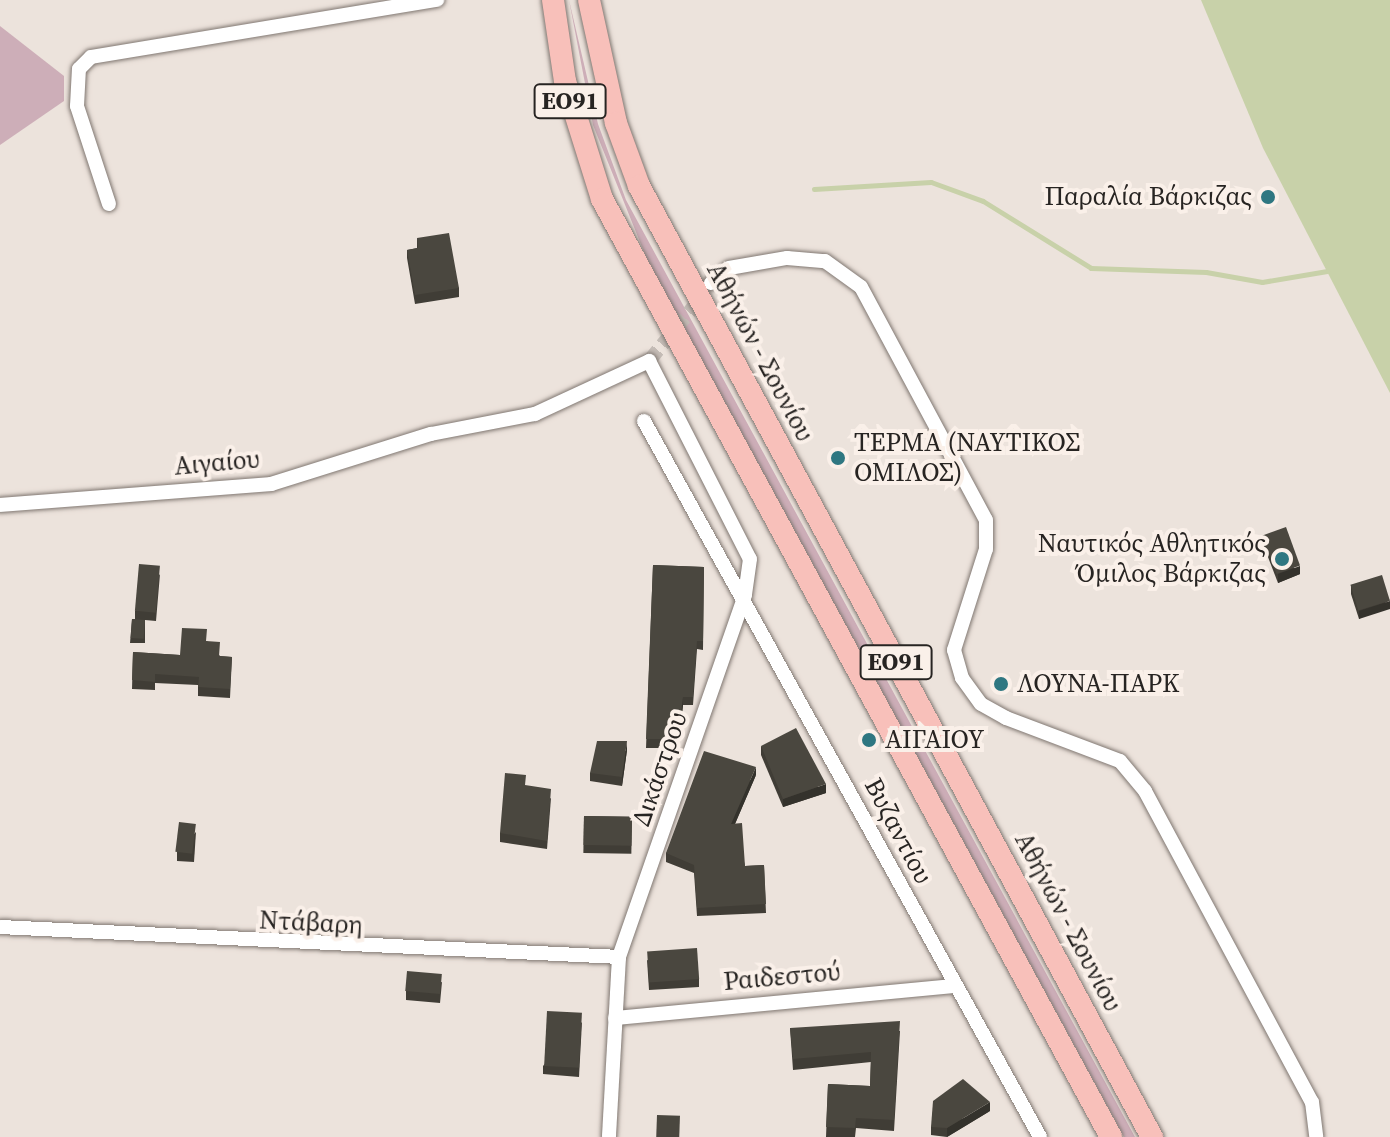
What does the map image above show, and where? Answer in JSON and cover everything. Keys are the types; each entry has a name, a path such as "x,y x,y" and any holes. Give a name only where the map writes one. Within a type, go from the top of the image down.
{"main road":[{"name":"ΕΟ91","path":"553,0 565,81 602,199 1111,1137"},
{"name":"Αθήνών - Σουνίου","path":"589,0 616,123 639,186 1152,1137"}],"street":[{"path":"109,204 77,106 79,69 91,57 437,0"},
{"path":"711,283 729,268 787,258 825,261 861,287 986,520 986,549 954,650 962,678 981,704 1006,718 1120,761 1145,791 1312,1102 1316,1137"},
{"name":"Αιγαίου","path":"0,505 271,484 431,434 535,414 649,361 750,559 745,595"},
{"name":"Βυζαντίου","path":"644,421 745,595 954,986 1040,1137"},
{"name":"Δικάστρου","path":"609,1137 619,957 745,595"},
{"name":"Ντάβαρη","path":"0,927 619,957"},
{"name":"Ραιδεστού","path":"615,1018 954,986"}],"shaded area":[{"path":"569,0 598,124 626,200 1135,1137 1124,1137 646,257 593,125"},
{"path":"1201,0 1390,0 1390,393 1263,148"},
{"path":"0,26 64,76 64,101 0,145"}],"building":[{"path":"449,233 459,288 415,295 407,250 418,248 417,238"},
{"name":"Ναυτικός Αθλητικός Όμιλος Βάρκιζας","path":"1286,527 1300,566 1277,574 1263,536"},
{"path":"139,564 160,566 156,613 135,611"},
{"path":"653,565 704,567 703,641 697,641 693,697 683,697 678,739 646,739"},
{"path":"1382,575 1390,601 1358,610 1350,585"},
{"path":"132,619 145,620 144,639 131,638"},
{"path":"182,628 207,629 206,641 220,642 219,656 232,657 230,689 198,687 199,677 155,674 155,682 132,680 133,652 180,655"},
{"path":"796,728 826,784 783,799 761,746"},
{"path":"597,741 627,741 622,777 590,773"},
{"path":"704,751 756,767 731,824 742,823 745,866 764,865 766,904 697,908 694,865 666,853"},
{"path":"505,773 526,775 525,785 551,789 547,841 500,833"},
{"path":"584,816 632,817 631,846 583,845"},
{"path":"179,822 196,824 192,854 175,852"},
{"path":"697,948 699,979 649,982 647,951"},
{"path":"407,971 442,974 440,994 405,991"},
{"path":"547,1011 582,1013 579,1068 544,1066"},
{"path":"900,1021 894,1120 856,1118 855,1128 826,1127 828,1084 870,1086 871,1052 793,1059 790,1028"},
{"path":"963,1079 990,1102 947,1128 931,1127 933,1101"},
{"path":"657,1115 680,1116 679,1137 656,1137"}],"waterway":[{"path":"814,189 931,182 983,201 1091,268 1206,272 1262,282 1327,271"}],"tunnel":[{"path":"649,361 704,294"}],"place":[{"name":"Παραλία Βάρκιζας","path":"1268,197"},
{"name":"ΤΕΡΜΑ (ΝΑΥΤΙΚΟΣ ΟΜΙΛΟΣ)","path":"838,458"},
{"name":"Ναυτικός Αθλητικός Όμιλος Βάρκιζας","path":"1282,559"},
{"name":"ΛΟΥΝΑ-ΠΑΡΚ","path":"1001,684"},
{"name":"ΑΙΓΑΙΟΥ","path":"869,740"}]}
